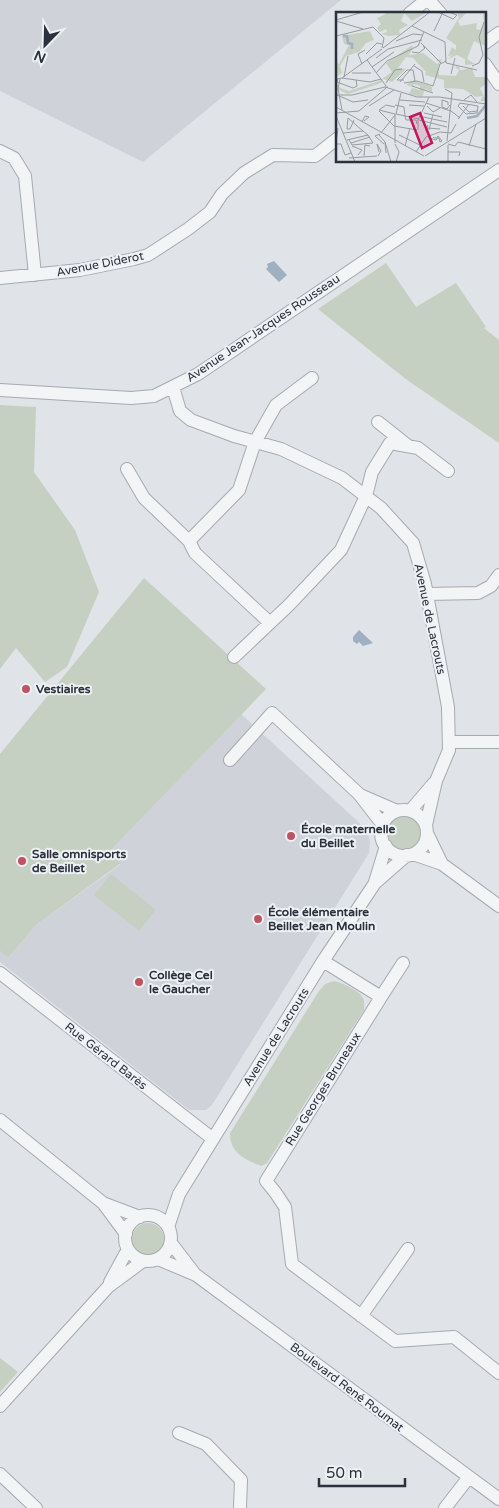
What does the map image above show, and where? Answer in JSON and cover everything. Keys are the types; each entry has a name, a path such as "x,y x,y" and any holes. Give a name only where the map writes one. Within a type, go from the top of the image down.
{"street":[{"path":"411,12 427,0 439,12"},
{"path":"486,42 499,33"},
{"path":"486,65 499,84"},
{"name":"Avenue Diderot","path":"0,278 80,270 148,255 210,212 222,194 244,173 258,164 273,155 314,156 336,140"},
{"path":"0,151 14,158 25,176 35,275"},
{"name":"Avenue Jean-Jacques Rousseau","path":"0,390 131,398 154,396 198,374 499,170"},
{"path":"189,541 240,490 255,442 276,404 312,378"},
{"name":"Avenue de Lacrouts","path":"174,387 180,411 191,420 234,436 281,449 342,478 381,508 413,543 427,594 448,707 448,750 436,781 427,829"},
{"path":"378,422 408,446"},
{"path":"234,657 342,550 366,496 372,472 390,444 418,448 448,471"},
{"path":"126,469 144,498 189,541 195,553 270,623"},
{"path":"427,594 478,593 491,586 499,575"},
{"path":"230,760 272,713 359,794 383,825"},
{"path":"449,742 499,742"},
{"name":"Avenue de Lacrouts","path":"410,810 436,781"},
{"path":"359,794 397,811"},
{"path":"442,864 422,818 416,813 410,810 397,811 386,819 381,832 386,846 395,854 410,855 442,864 499,906"},
{"path":"410,855 422,848 426,841 427,829"},
{"name":"Avenue de Lacrouts","path":"168,1227 179,1194 323,961 375,883 386,846"},
{"name":"Avenue de Lacrouts","path":"375,883 410,855"},
{"path":"323,961 381,997"},
{"name":"Rue Georges Bruneaux","path":"361,1316 292,1264 285,1207 266,1181 403,962"},
{"name":"Rue Gérard Barès","path":"0,973 213,1139"},
{"path":"0,1120 103,1203 126,1234"},
{"name":"Avenue de Lacrouts","path":"154,1216 179,1194"},
{"path":"103,1203 140,1217"},
{"path":"154,1216 165,1222 168,1227 171,1243 168,1250 158,1259 143,1261 128,1249 126,1234 128,1227 133,1221 140,1217 154,1216"},
{"name":"Boulevard René Roumat","path":"171,1243 196,1274 499,1499"},
{"path":"108,1287 128,1249"},
{"path":"408,1249 361,1316 395,1341 454,1337 499,1373"},
{"name":"Boulevard René Roumat","path":"158,1259 196,1274"},
{"path":"0,1406 108,1287 143,1261"},
{"path":"179,1433 206,1444 241,1480 240,1508"},
{"path":"0,1474 36,1508"},
{"path":"445,1508 469,1477"}],"shaded area":[{"path":"0,0 341,0 143,162 0,91"},
{"path":"241,714 366,829 370,841 369,853 212,1105 206,1110 189,1110 0,962 0,951 8,958 36,925 121,864 109,852"}],"green space":[{"path":"386,263 416,307 456,283 486,327 484,328 499,340 499,443 407,380 318,309"},
{"path":"0,405 36,407 34,472 75,530 99,592 67,667 45,682 16,648 0,669"},
{"path":"144,578 266,689 109,852 121,863 36,925 8,958 0,951 0,754"},
{"path":"405,816 417,821 422,833 417,845 405,850 393,845 388,833 393,821"},
{"path":"111,874 156,910 139,931 94,895"},
{"path":"334,981 360,994 364,1001 364,1010 267,1163 261,1166 249,1161 232,1146 230,1133 319,991 325,984"},
{"path":"148,1223 154,1224 159,1228 163,1233 163,1245 159,1250 154,1254 148,1255 142,1254 137,1250 133,1245 132,1239 133,1233 137,1228 142,1224"},
{"path":"0,1358 18,1372 0,1392"}],"water":[{"path":"274,261 287,275 279,282 266,269 268,267 267,264"},
{"path":"359,630 373,643 363,646 359,642 357,644 353,641 353,637"}],"place":[{"name":"Vestiaires","path":"26,689"},
{"name":"École maternelle du Beillet","path":"291,836"},
{"name":"Salle omnisports de Beillet","path":"22,861"},
{"name":"École élémentaire Beillet Jean Moulin","path":"258,919"},
{"name":"Collège Cel le Gaucher","path":"139,982"}]}
